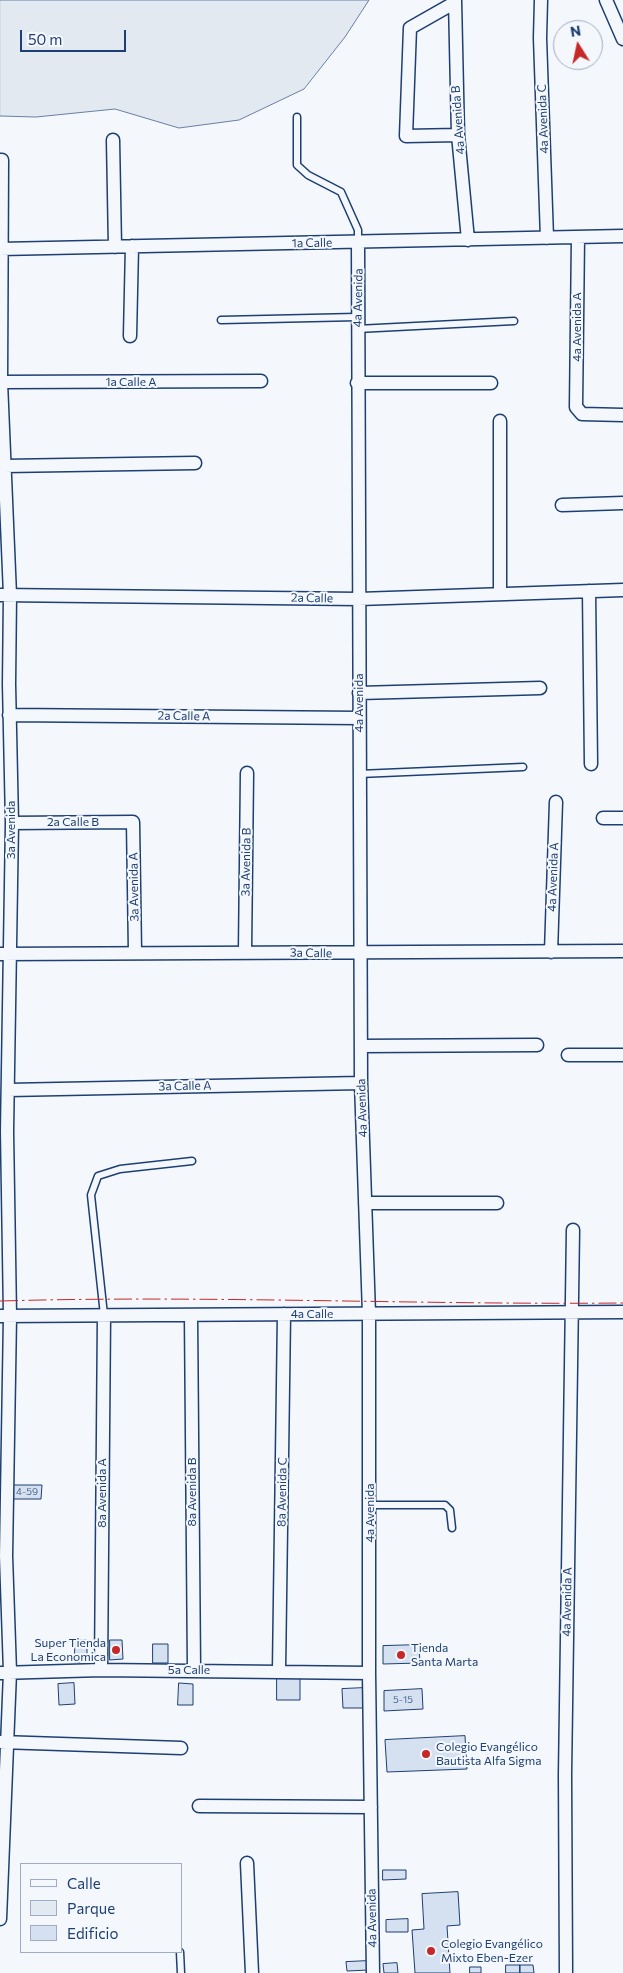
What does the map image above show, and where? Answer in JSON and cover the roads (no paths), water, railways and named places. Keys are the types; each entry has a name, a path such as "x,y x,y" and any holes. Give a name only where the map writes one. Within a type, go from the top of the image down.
{"street":[{"name":"4a Avenida C","path":"542,0 540,38 547,238"},
{"path":"606,0 623,39"},
{"path":"454,1 410,28 406,136 458,135"},
{"name":"4a Avenida B","path":"454,1 458,135 468,240"},
{"path":"114,140 115,247"},
{"name":"3a Avenida","path":"0,1919 5,1673 3,1557 5,1316 3,1131 8,1090 4,1045 4,954 12,822 6,806 10,715 5,685 4,466 1,382 1,160"},
{"name":"1a Calle","path":"1,249 623,236"},
{"name":"4a Avenida A","path":"578,237 576,407 582,414 623,415"},
{"name":"4a Avenida","path":"358,243 361,1083 369,1314 369,1673 373,1973"},
{"path":"130,336 132,246"},
{"name":"1a Calle A","path":"1,382 261,381"},
{"path":"357,383 491,383"},
{"path":"500,421 500,594"},
{"path":"4,466 195,463"},
{"path":"562,505 623,503"},
{"name":"2a Calle","path":"5,595 359,599 623,590"},
{"path":"590,591 591,764"},
{"path":"359,693 540,688"},
{"name":"2a Calle A","path":"10,715 359,718"},
{"name":"3a Avenida B","path":"245,952 247,773"},
{"name":"4a Avenida A","path":"550,952 556,802"},
{"path":"603,818 623,818"},
{"name":"2a Calle B","path":"12,822 133,822"},
{"name":"3a Avenida A","path":"133,822 135,952"},
{"name":"3a Calle","path":"4,954 245,952 360,954 623,951"},
{"path":"361,1046 537,1045"},
{"path":"568,1055 623,1054"},
{"name":"3a Calle A","path":"8,1090 361,1083"},
{"path":"365,1202 497,1202"},
{"name":"4a Avenida A","path":"566,1973 565,1774 572,1230"},
{"name":"4a Calle","path":"5,1316 623,1312"},
{"name":"8a Avenida C","path":"279,1670 284,1314"},
{"name":"8a Avenida A","path":"101,1670 104,1315"},
{"name":"8a Avenida B","path":"191,1315 194,1670"},
{"name":"5a Calle","path":"5,1673 101,1670 279,1670 369,1673"},
{"path":"3,1742 181,1748"},
{"path":"199,1806 371,1807"},
{"path":"247,1863 252,1973"}],"lane":[{"path":"297,117 297,165 308,175 341,192 358,230 358,243"},
{"path":"221,320 357,323 514,321"},
{"path":"359,774 523,767"},
{"path":"104,1315 91,1194 98,1176 120,1169 192,1161"},
{"path":"370,1505 445,1505 450,1510 452,1528"},
{"path":"180,1953 181,1973"}],"place":[{"name":"Super Tienda La Economica","path":"116,1650"},
{"name":"Tienda Santa Marta","path":"401,1655"},
{"name":"Colegio Evangélico Bautista Alfa Sigma","path":"426,1754"},
{"name":"Colegio Evangélico Mixto Eben-Ezer","path":"431,1951"}]}
